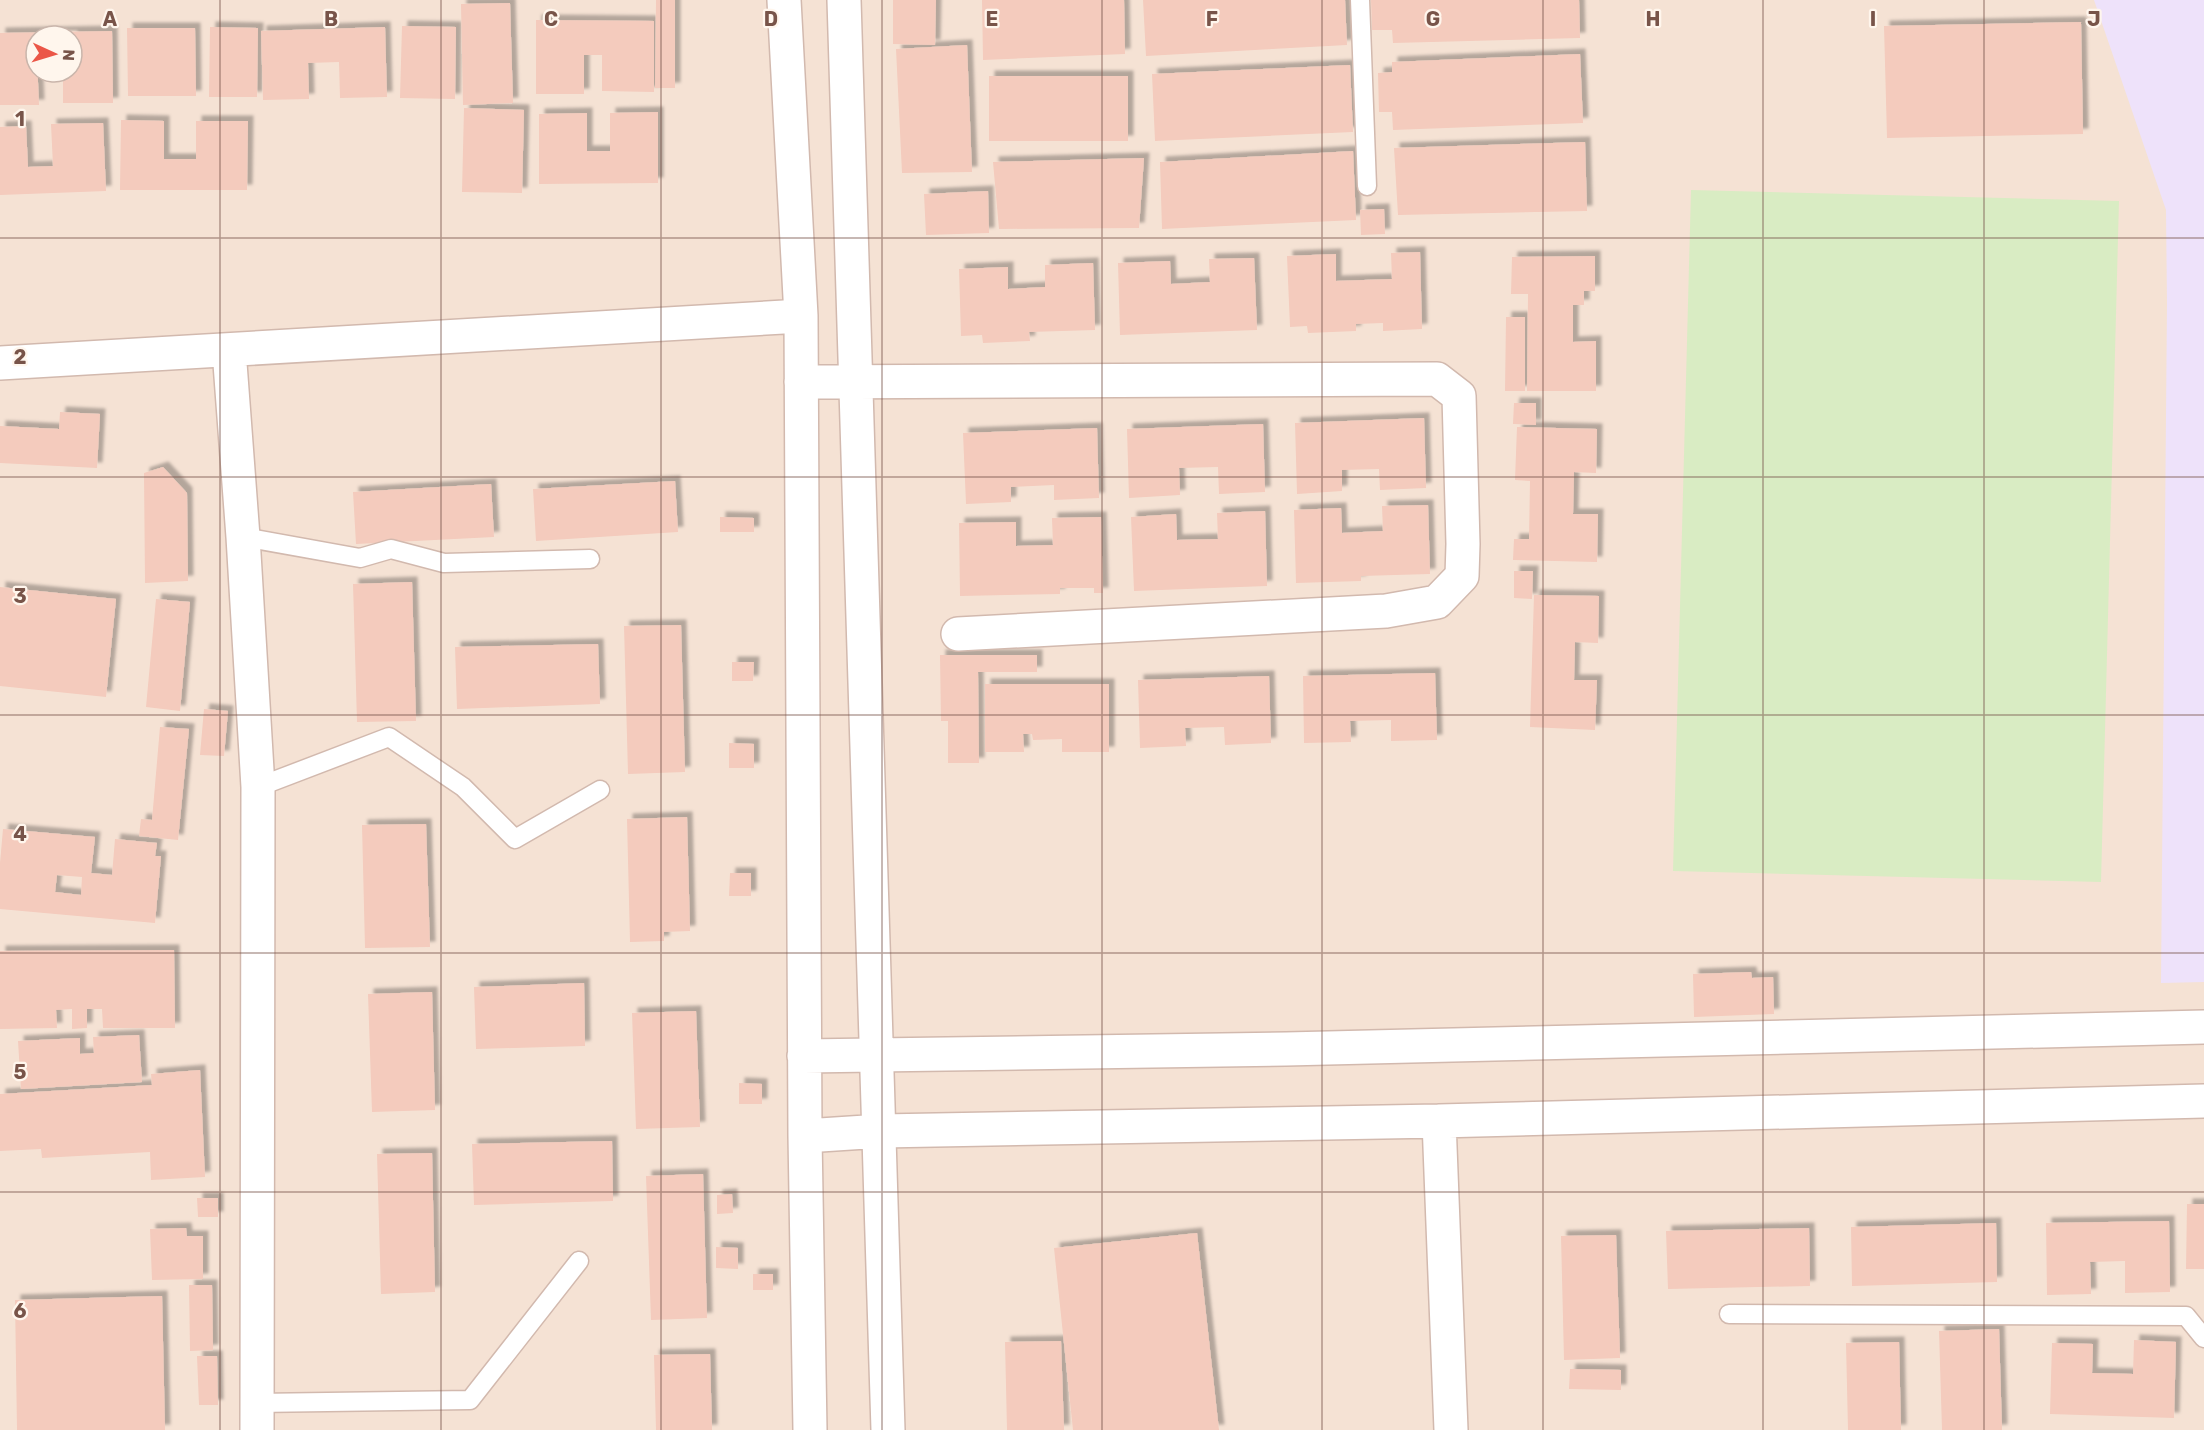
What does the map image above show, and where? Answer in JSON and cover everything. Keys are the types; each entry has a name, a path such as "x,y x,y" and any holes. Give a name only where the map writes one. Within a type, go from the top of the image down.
{"street":[{"path":"784,0 801,316 804,1056 810,1430"},
{"path":"844,0 888,1430"},
{"path":"0,363 801,316"},
{"path":"229,350 258,787 256,1417"},
{"path":"801,382 1437,379 1459,396 1462,576 1437,602 1386,611 958,634"},
{"path":"804,1056 1366,1048 2204,1027"},
{"path":"805,1136 880,1131 1439,1121 2204,1101"},
{"path":"1439,1121 1451,1430"}],"lane":[{"path":"1360,0 1367,186"},
{"path":"243,537 360,558 391,549 444,563 590,559"},
{"path":"258,787 389,737 462,788 515,839 600,790"},
{"path":"256,1417 470,1400 579,1261"},
{"path":"1730,1314 2186,1316 2204,1338"}],"shaded area":[{"path":"0,0 2204,0 2204,1430 0,1430"},
{"path":"2094,0 2204,0 2204,982 2161,983 2166,210"}],"green space":[{"path":"1691,190 2119,201 2101,882 1673,871"}],"building":[{"path":"656,0 675,0 675,88 655,88"},
{"path":"893,0 936,0 935,45 893,44"},
{"path":"982,0 1124,0 1125,54 983,60"},
{"path":"1143,0 1345,0 1347,45 1146,56"},
{"path":"1371,0 1579,0 1580,38 1393,43 1392,30 1372,30"},
{"path":"510,3 513,103 463,105 461,4"},
{"path":"536,20 654,21 654,92 602,91 602,55 584,55 584,94 536,94"},
{"path":"2081,22 2083,134 1887,138 1884,26"},
{"path":"402,26 456,27 455,99 400,98"},
{"path":"210,27 258,28 257,97 209,97"},
{"path":"385,27 387,97 340,98 339,62 308,63 309,99 263,100 261,31"},
{"path":"127,28 195,28 196,96 128,96"},
{"path":"112,31 113,103 63,103 63,84 84,84 84,32"},
{"path":"0,33 24,33 24,84 38,84 39,105 0,105"},
{"path":"967,45 972,172 902,173 896,49"},
{"path":"1580,54 1583,123 1393,130 1392,112 1379,112 1378,73 1392,72 1392,62"},
{"path":"1350,65 1353,132 1155,141 1152,74"},
{"path":"989,76 1128,76 1128,141 989,141"},
{"path":"464,108 524,110 522,193 462,192"},
{"path":"658,112 658,183 539,184 539,114 587,113 587,151 610,151 610,113"},
{"path":"121,120 164,121 164,159 196,159 196,121 248,121 247,190 120,190"},
{"path":"103,123 106,191 0,195 0,127 26,126 28,167 53,166 51,124"},
{"path":"1585,142 1587,211 1398,215 1394,148"},
{"path":"1353,151 1356,220 1162,229 1160,162"},
{"path":"1144,158 1139,228 999,229 993,162"},
{"path":"988,191 989,233 926,235 924,194"},
{"path":"1384,209 1385,234 1361,235 1360,210"},
{"path":"1420,252 1422,329 1383,331 1383,323 1356,324 1356,331 1308,333 1307,326 1290,327 1287,256 1336,254 1336,281 1392,279 1391,253"},
{"path":"1595,256 1595,291 1584,291 1584,305 1573,305 1573,342 1596,341 1596,391 1527,391 1528,294 1511,294 1512,257"},
{"path":"1254,258 1257,330 1120,335 1118,263 1170,261 1171,284 1210,282 1209,259"},
{"path":"1093,263 1095,330 1029,332 1030,341 983,343 982,335 961,336 959,269 1008,267 1008,289 1045,287 1045,265"},
{"path":"1506,317 1525,317 1525,391 1505,391"},
{"path":"1514,403 1536,403 1536,425 1513,424"},
{"path":"60,412 100,414 97,468 0,463 0,426 59,429"},
{"path":"1424,418 1426,488 1380,490 1379,469 1342,470 1342,491 1297,494 1295,423"},
{"path":"1263,424 1265,492 1219,494 1218,467 1179,468 1180,495 1129,498 1127,429"},
{"path":"1517,427 1597,429 1596,473 1574,472 1573,514 1598,514 1597,562 1513,560 1514,539 1529,539 1530,481 1515,480"},
{"path":"1097,428 1099,498 1054,500 1054,485 1011,487 1011,502 966,504 963,433"},
{"path":"163,467 187,493 188,581 145,583 144,473"},
{"path":"675,481 678,532 536,541 533,489"},
{"path":"491,484 494,537 356,544 353,492"},
{"path":"1428,505 1430,574 1361,576 1361,581 1296,583 1294,510 1341,508 1342,533 1383,531 1382,506"},
{"path":"1265,511 1267,586 1134,591 1131,517 1176,514 1177,540 1218,539 1217,513"},
{"path":"720,517 754,518 754,532 720,532"},
{"path":"1101,517 1103,593 1094,593 1094,588 1060,588 1060,594 960,596 959,523 1016,522 1016,546 1053,545 1052,518"},
{"path":"1514,571 1533,571 1532,599 1514,598"},
{"path":"412,582 416,721 357,722 353,584"},
{"path":"0,587 116,599 106,697 0,686"},
{"path":"1534,595 1599,596 1598,643 1575,642 1574,680 1597,680 1595,730 1530,727"},
{"path":"156,599 190,602 180,711 146,707"},
{"path":"681,625 685,772 628,774 624,626"},
{"path":"598,644 600,704 457,709 455,647"},
{"path":"940,655 1037,655 1037,672 978,672 979,763 948,763 948,721 941,721"},
{"path":"732,662 754,662 753,681 732,681"},
{"path":"1435,673 1437,740 1391,741 1391,720 1350,721 1351,742 1304,743 1303,676"},
{"path":"1269,676 1271,743 1225,745 1224,727 1185,728 1186,746 1140,748 1138,680"},
{"path":"985,684 1109,684 1109,752 1062,752 1062,739 1033,740 1032,734 1023,734 1024,752 985,752"},
{"path":"204,709 228,711 224,756 200,755"},
{"path":"160,727 189,729 178,840 139,836 141,819 152,820"},
{"path":"729,743 754,744 754,768 729,768"},
{"path":"687,817 690,931 664,932 664,941 630,942 627,819"},
{"path":"426,824 430,947 365,948 362,825"},
{"path":"3,829 95,837 91,873 112,875 115,839 157,843 155,856 161,856 155,923 0,909","holes":["57,875 82,877 81,895 55,892"]},
{"path":"730,873 751,873 751,896 729,896"},
{"path":"174,950 175,1028 103,1028 102,1009 87,1009 87,1028 72,1029 72,1009 56,1010 57,1028 0,1029 0,951"},
{"path":"1751,972 1752,978 1773,977 1774,1014 1694,1017 1693,974"},
{"path":"584,983 585,1046 476,1049 474,987"},
{"path":"432,992 435,1110 372,1112 368,994"},
{"path":"696,1011 700,1127 636,1129 632,1013"},
{"path":"139,1035 142,1082 21,1089 18,1041 80,1038 80,1054 94,1053 93,1037"},
{"path":"200,1070 205,1177 151,1180 150,1152 42,1158 41,1149 0,1151 0,1094 152,1085 151,1074"},
{"path":"739,1083 762,1084 762,1104 739,1104"},
{"path":"612,1141 613,1201 474,1205 472,1144"},
{"path":"432,1153 435,1292 381,1294 377,1154"},
{"path":"703,1174 707,1318 651,1320 646,1176"},
{"path":"732,1194 733,1213 717,1214 717,1195"},
{"path":"197,1198 218,1198 218,1217 198,1217"},
{"path":"2187,1204 2204,1204 2204,1269 2186,1269"},
{"path":"2169,1221 2170,1292 2125,1293 2125,1261 2090,1262 2091,1294 2047,1295 2046,1223"},
{"path":"1996,1223 1997,1282 1852,1286 1851,1227"},
{"path":"186,1228 187,1236 203,1236 203,1279 152,1280 150,1229"},
{"path":"1809,1228 1810,1286 1668,1289 1666,1231"},
{"path":"1197,1233 1219,1430 1073,1430 1054,1248"},
{"path":"1616,1235 1620,1358 1564,1360 1561,1236"},
{"path":"716,1247 738,1248 738,1269 716,1268"},
{"path":"753,1274 773,1274 773,1290 753,1290"},
{"path":"189,1285 212,1285 213,1350 190,1351"},
{"path":"162,1296 165,1430 17,1430 15,1300"},
{"path":"1999,1329 2002,1430 1942,1430 1939,1331"},
{"path":"2134,1340 2176,1342 2174,1418 2050,1414 2052,1343 2093,1344 2092,1373 2133,1374"},
{"path":"1061,1341 1064,1430 1007,1430 1005,1342"},
{"path":"1899,1342 1901,1430 1848,1430 1846,1343"},
{"path":"710,1354 712,1430 656,1430 654,1355"},
{"path":"197,1356 217,1356 218,1405 199,1405"},
{"path":"1570,1369 1621,1370 1621,1390 1569,1389"}]}
